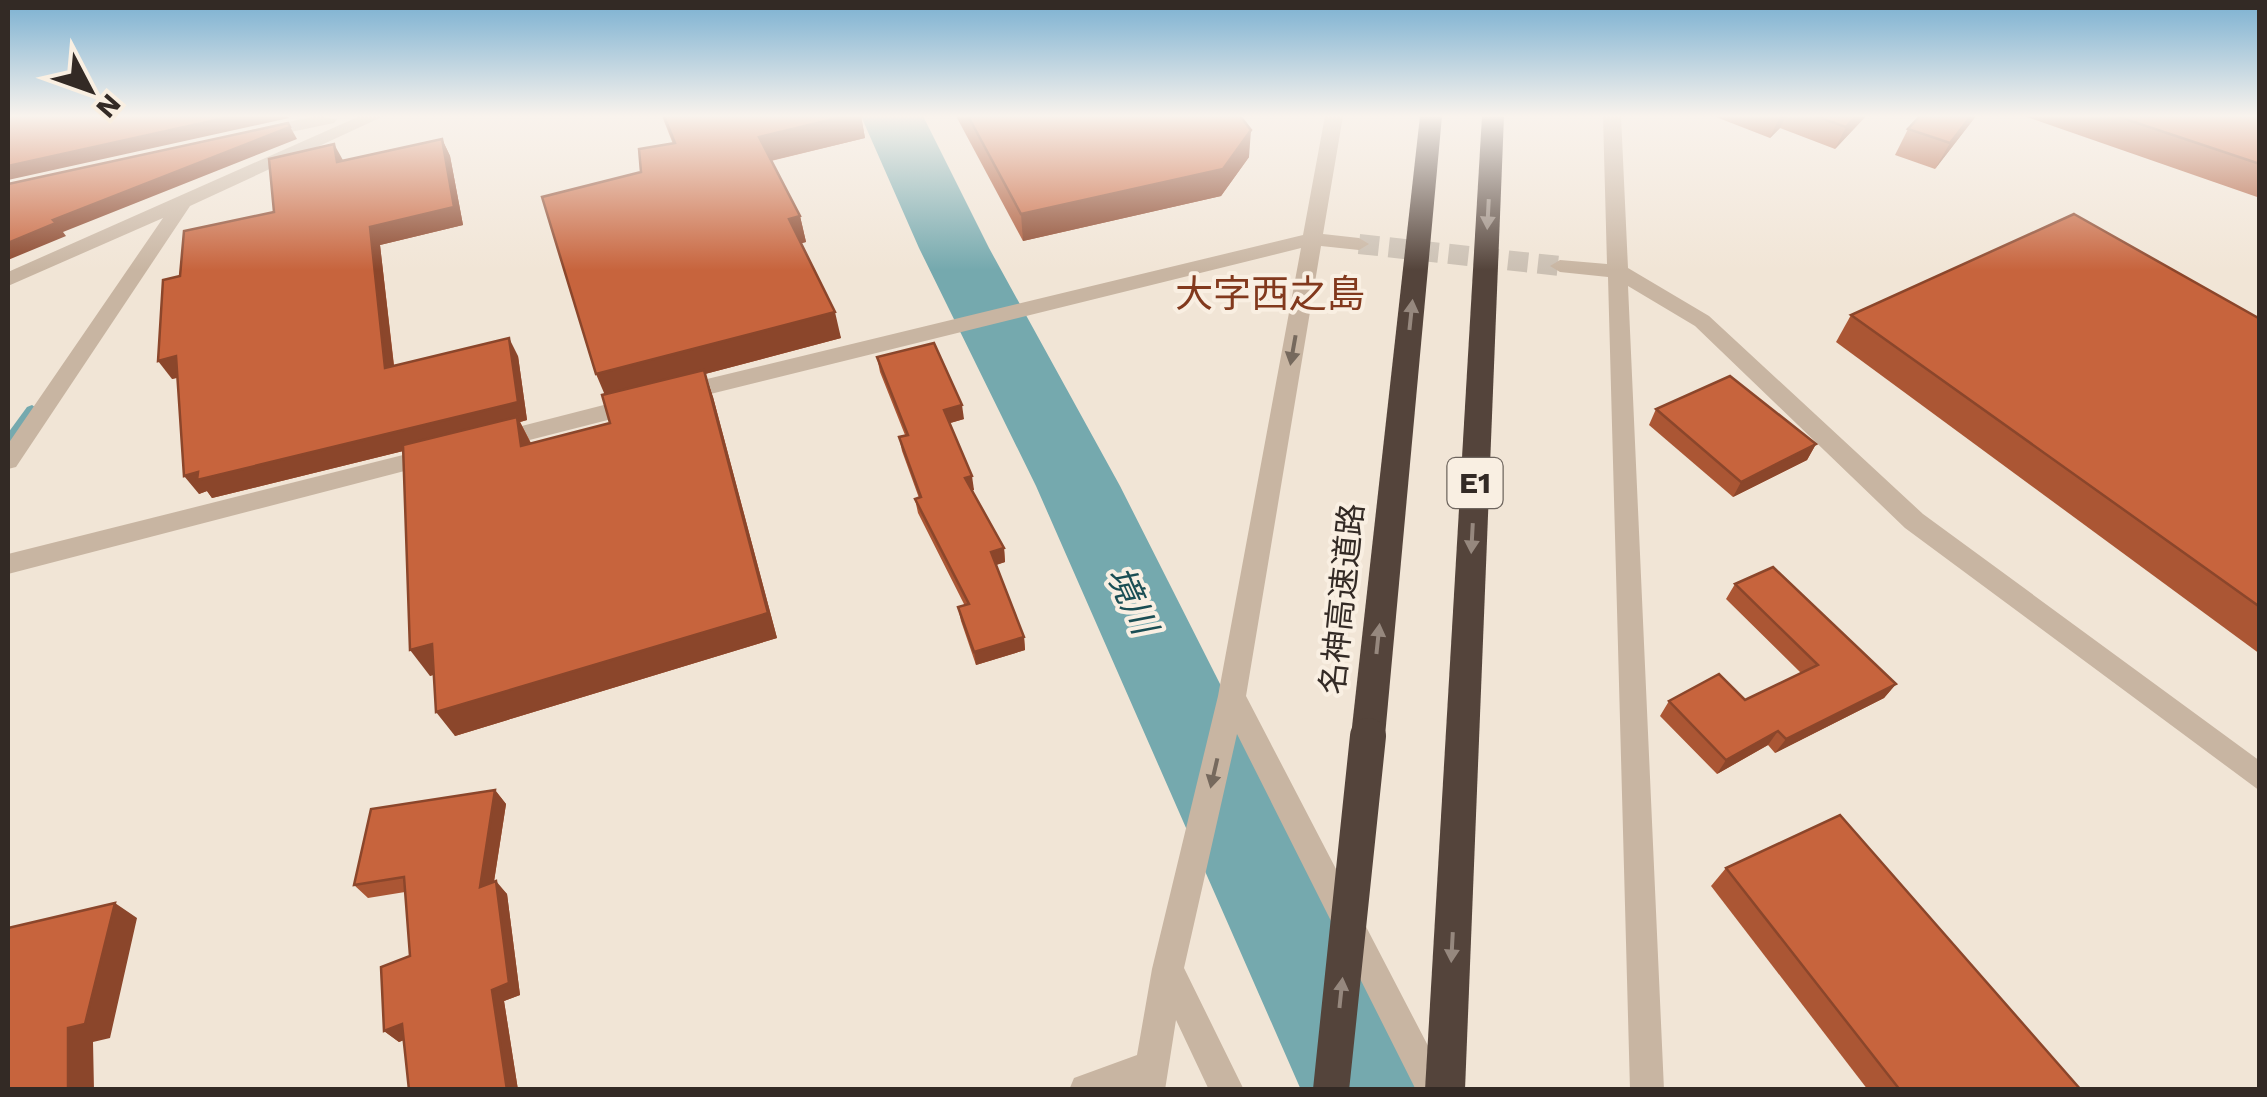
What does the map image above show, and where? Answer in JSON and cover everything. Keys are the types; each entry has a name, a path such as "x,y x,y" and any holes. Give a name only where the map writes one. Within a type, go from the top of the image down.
{"highway":[{"name":"名神高速道路","path":"1330,1090 1426,167"},
{"name":"E1","path":"1445,1090 1490,167"}],"street":[{"path":"8,280 184,201 246,167"},
{"path":"1086,1090 1150,1078 1172,953 1232,696 1325,167"},
{"path":"1615,167 1647,1090"},
{"path":"8,461 184,201"},
{"path":"8,564 963,322 1313,239 1359,244"},
{"path":"1560,266 1620,272 1702,321 1914,521 2260,778"},
{"path":"1232,696 1434,1090"},
{"path":"1172,953 1227,1090"}],"building":[{"path":"85,167 188,167 53,220 56,223 8,243 8,184"},
{"path":"270,167 447,167 454,207 370,227 385,368 509,338 518,402 197,480 198,472 184,476 176,356 158,361 163,280 180,276 184,231 274,212"},
{"path":"641,167 775,167 800,216 789,219 835,312 596,374 542,197 641,172"},
{"path":"996,167 1224,167 1223,169 1021,214"},
{"path":"2074,214 2260,319 2260,607 1851,315"},
{"path":"934,343 962,405 944,410 972,476 965,478 1004,548 991,552 1024,637 974,652 958,607 969,604 915,499 921,497 899,437 908,435 877,357"},
{"path":"704,370 768,613 436,712 432,644 410,650 403,445 517,417 521,446 610,423 602,395"},
{"path":"1730,376 1816,444 1741,482 1656,409"},
{"path":"1773,567 1896,684 1786,739 1778,731 1726,760 1669,701 1719,674 1745,700 1818,665 1735,584"},
{"path":"495,790 480,887 496,881 509,983 492,990 507,1090 409,1090 402,1024 384,1031 381,967 410,956 404,877 354,885 371,809"},
{"path":"1840,815 2081,1090 1900,1090 1726,868"},
{"path":"115,903 85,1024 68,1028 68,1090 8,1090 8,928"}],"waterway":[{"name":"境川","path":"916,167 1078,486 1362,1090"},
{"path":"8,443 32,410"}],"tunnel":[{"path":"1359,244 1560,266"}],"district":[{"name":"大字西之島","path":"1270,294"}]}
